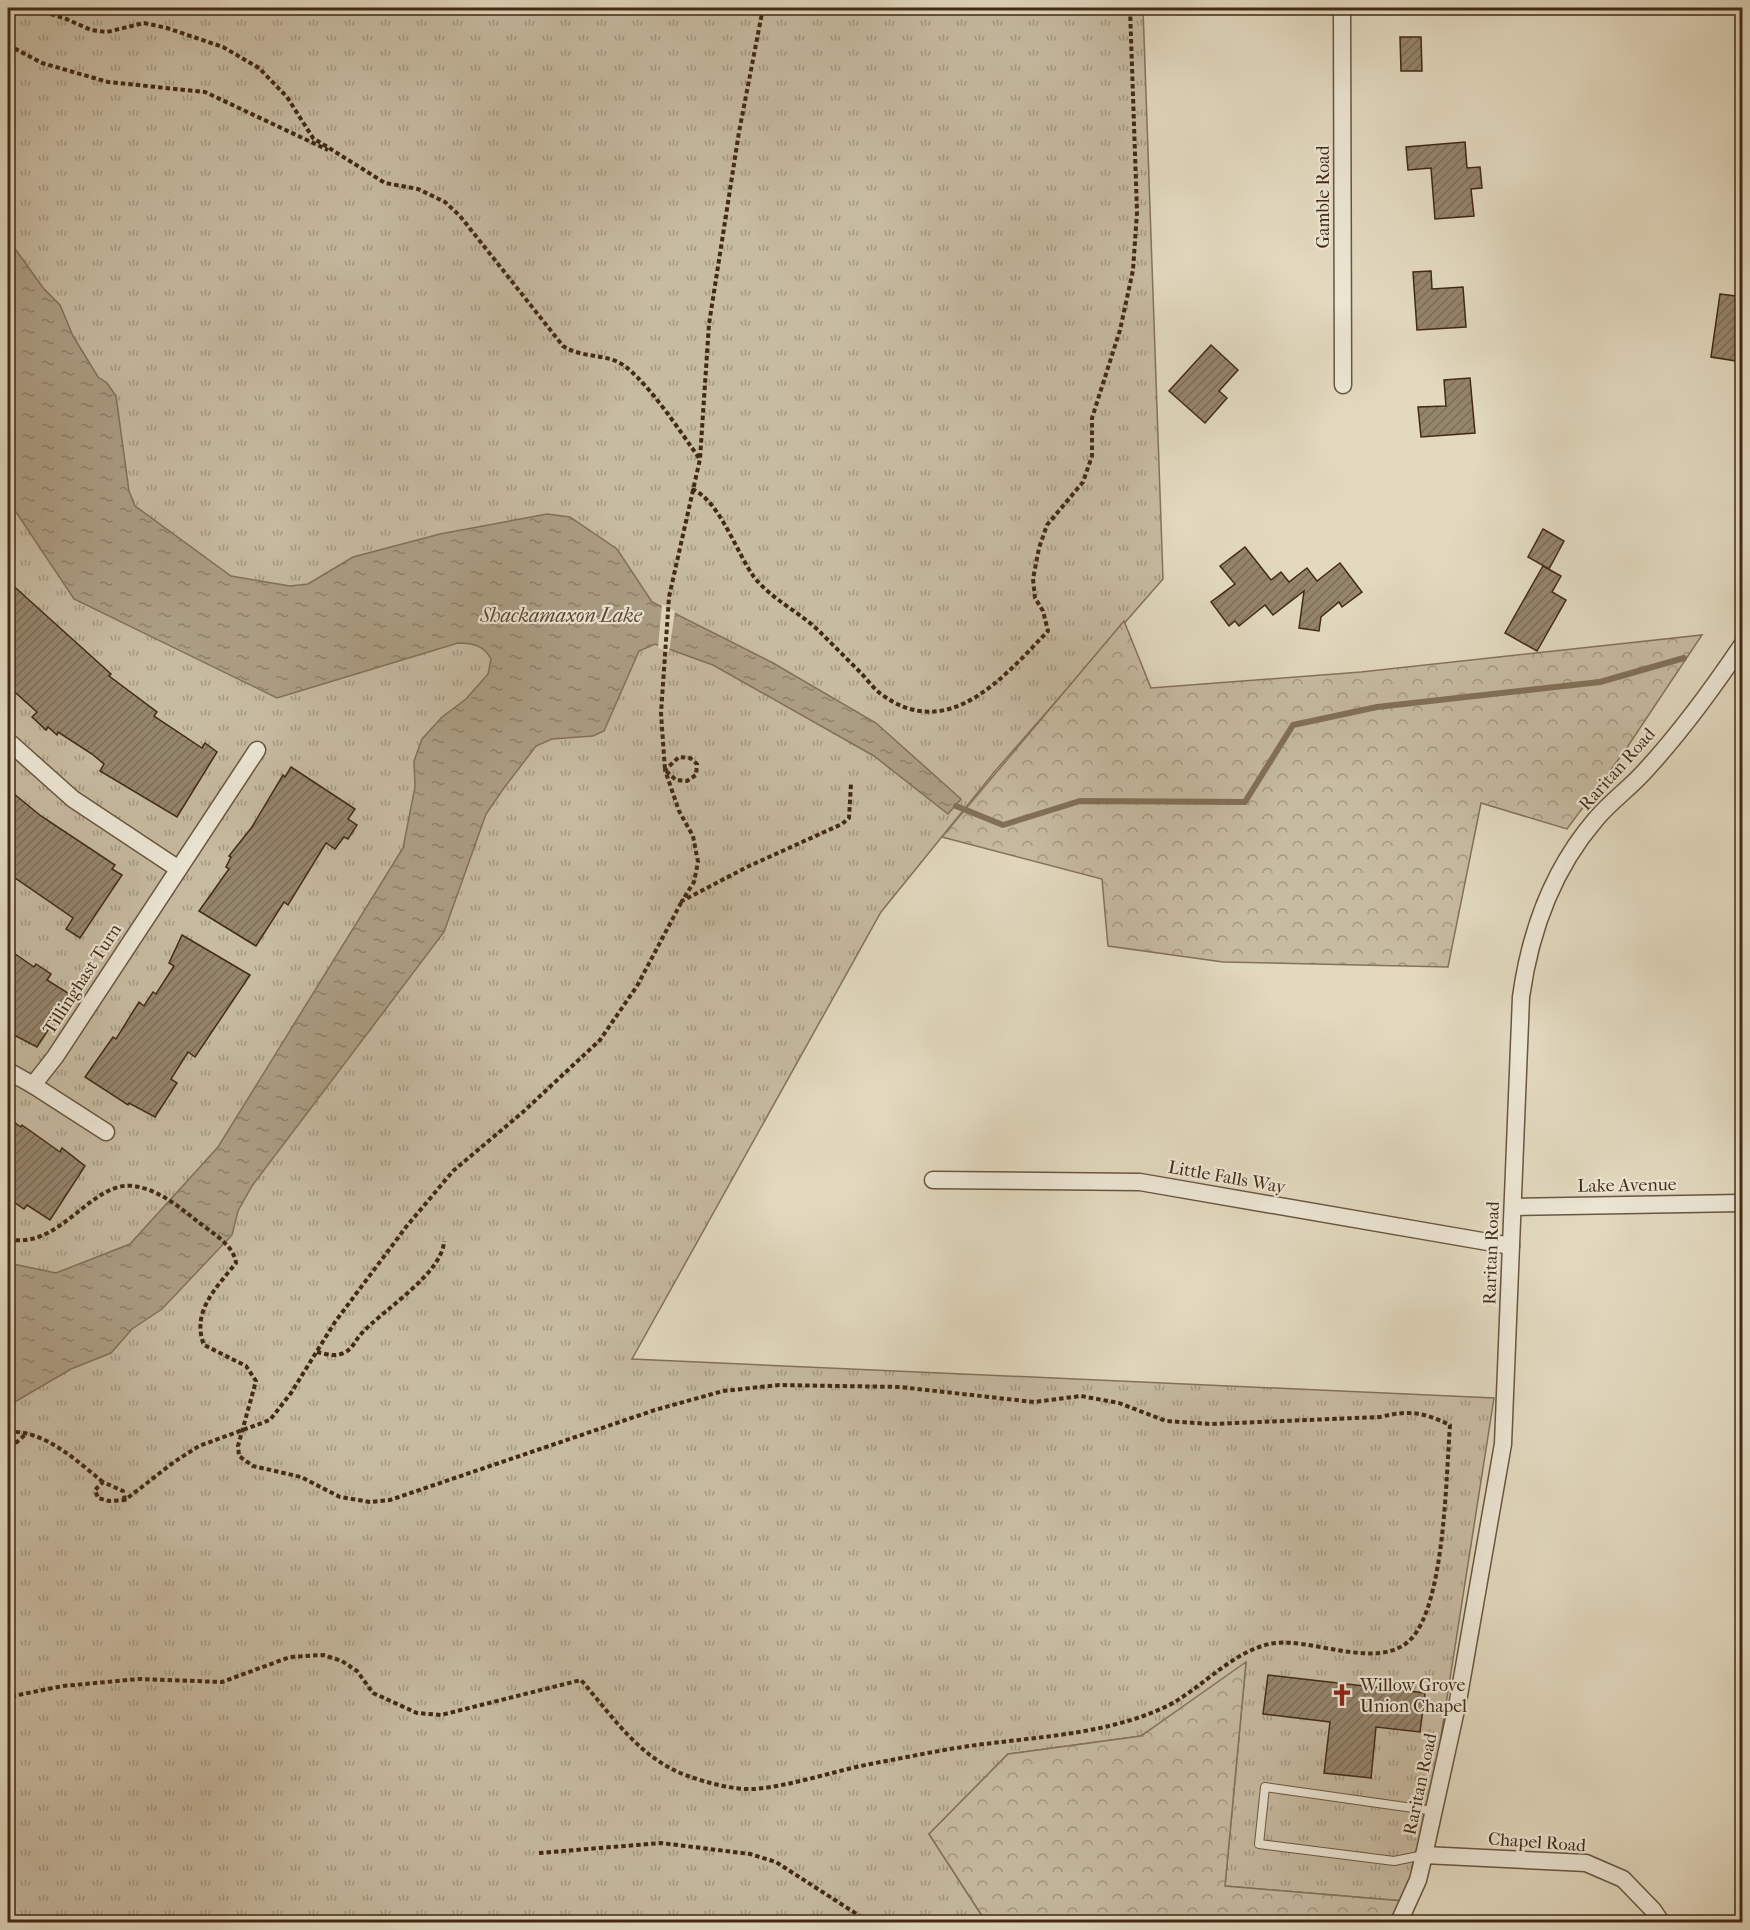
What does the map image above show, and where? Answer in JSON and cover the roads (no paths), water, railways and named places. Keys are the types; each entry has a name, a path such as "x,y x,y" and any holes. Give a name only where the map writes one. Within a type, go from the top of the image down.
{"street":[{"name":"Gamble Road","path":"1342,8 1343,385"},
{"name":"Raritan Road","path":"1399,1923 1418,1880 1458,1701 1503,1443 1521,997 1532,941 1557,877 1595,820 1644,772 1743,645"},
{"path":"8,741 72,799 177,868"},
{"name":"Tillinghast Turn","path":"33,1085 55,1057 177,868 257,750"},
{"path":"8,1071 106,1132"},
{"name":"Little Falls Way","path":"933,1180 1140,1182 1511,1246"},
{"name":"Lake Avenue","path":"1513,1206 1743,1203"},
{"name":"Chapel Road","path":"1424,1855 1586,1863 1623,1879 1653,1910 1661,1923"}],"lane":[{"path":"1424,1855 1394,1861 1259,1844 1265,1787 1434,1811"}],"water":[{"name":"Shackamaxon Lake","path":"8,239 44,289 60,305 73,336 98,377 107,383 116,396 129,491 135,506 231,576 290,586 308,584 353,557 440,534 547,514 570,517 617,549 652,602 773,663 876,723 961,799 948,814 874,756 713,665 655,644 639,651 604,731 593,736 552,739 536,746 504,788 486,814 444,932 252,1186 238,1211 232,1235 162,1309 132,1329 111,1353 71,1369 8,1406 8,1263 56,1273 130,1244 218,1147 403,848 415,787 414,761 422,739 442,717 466,699 488,674 491,659 478,646 458,643 277,698 74,599 8,500"}],"waterway":[{"path":"956,806 1003,825 1080,801 1245,802 1293,725 1377,707 1600,682 1684,658"}],"place":[{"name":"Willow Grove Union Chapel","path":"1342,1695"}]}
